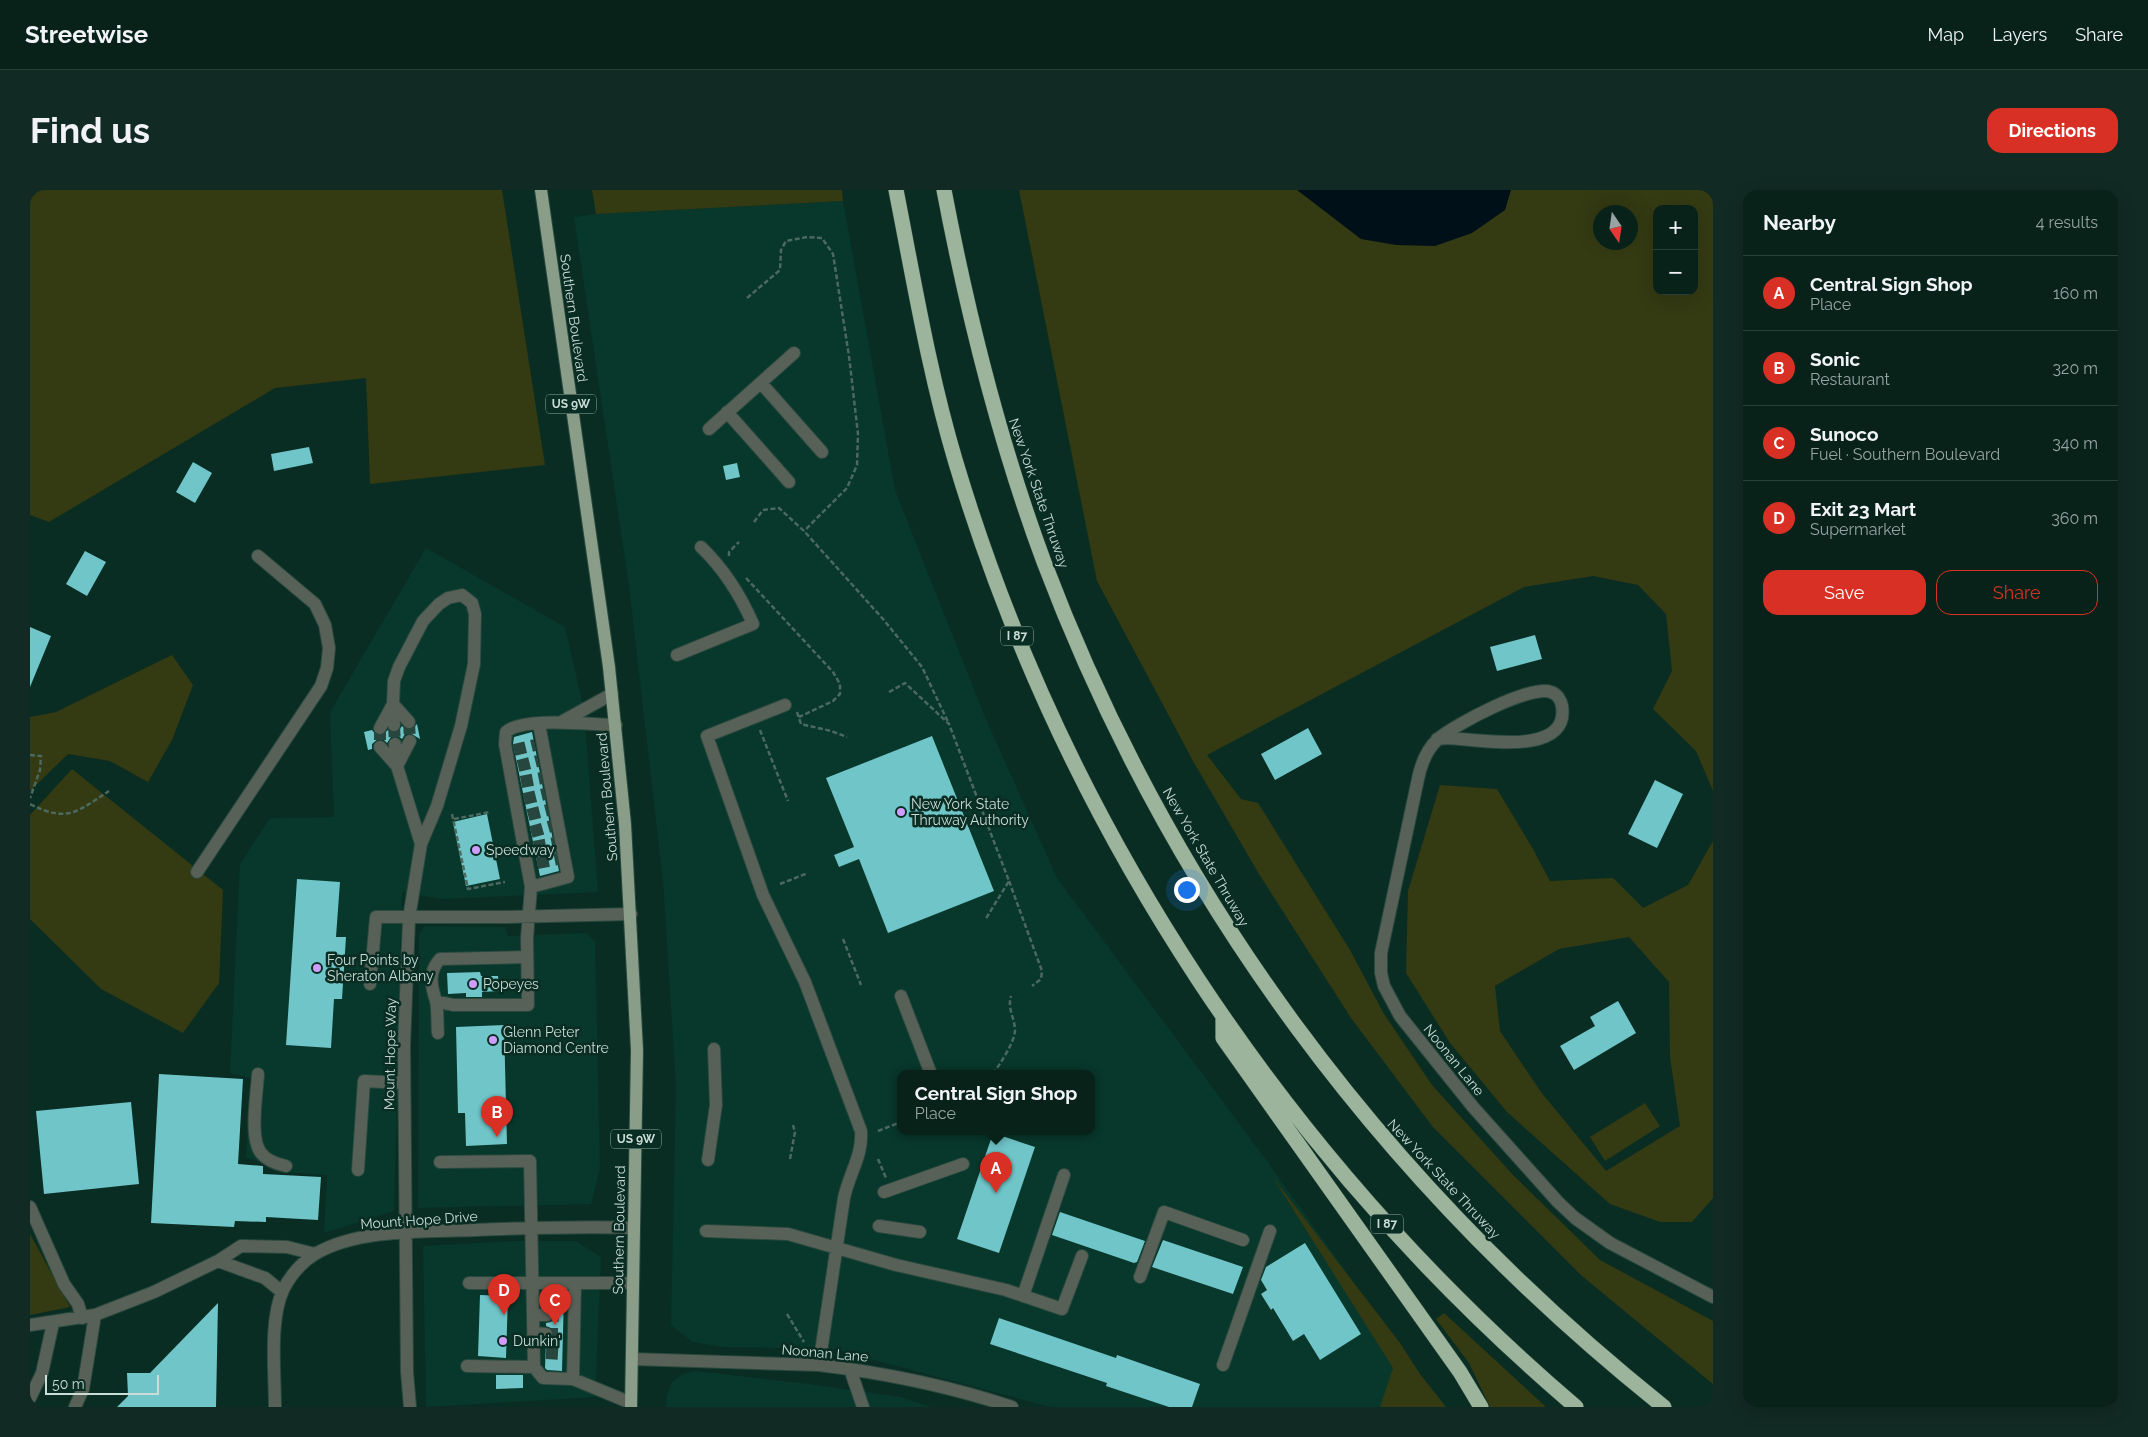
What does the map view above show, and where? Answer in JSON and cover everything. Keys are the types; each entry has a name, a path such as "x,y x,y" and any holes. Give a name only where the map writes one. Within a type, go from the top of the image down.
{"highway":[{"name":"I 87","path":"896,190 917,306 945,424 968,502 1010,620 1058,730 1105,825 1134,877 1222,1018 1317,1143 1398,1236 1488,1326 1576,1407"},
{"name":"New York State Thruway","path":"944,190 984,372 1006,448 1045,563 1074,636 1115,725 1160,812 1200,882 1242,950 1292,1022 1359,1110 1411,1170 1525,1287 1590,1346 1664,1407"},
{"path":"1222,1018 1223,1038 1460,1372 1481,1407"}],"main road":[{"name":"Southern Boulevard","path":"541,190 616,725 631,914 637,1060 631,1405"}],"street":[{"path":"709,429 794,353"},
{"path":"761,383 822,452"},
{"path":"727,412 789,482"},
{"path":"677,655 753,624 736,587 701,547"},
{"path":"197,872 321,686 327,668 329,648 325,625 314,604 258,556"},
{"path":"394,725 394,680 423,621 439,604 448,598 462,595 472,604 475,614 474,664 461,726 437,806 421,844"},
{"name":"Noonan Lane","path":"1437,739 1512,741 1540,739 1550,735 1558,728 1562,719 1561,701 1556,694 1549,691 1528,694 1473,717 1437,739 1426,755 1420,769 1383,939 1381,973 1388,996 1403,1020 1473,1107 1527,1169 1575,1218 1616,1247 1713,1297"},
{"path":"563,721 612,694"},
{"path":"393,704 409,722"},
{"path":"380,728 393,704"},
{"path":"785,705 707,736 763,895 805,982 860,1124 861,1148 849,1178 820,1365"},
{"path":"436,1001 460,1005 528,1005 528,917 533,864 506,732 509,729 563,721 584,725 616,725"},
{"path":"531,887 568,878 561,858 538,745 539,724"},
{"path":"397,766 410,741"},
{"path":"395,744 397,766 421,844"},
{"path":"380,747 397,766"},
{"name":"Mount Hope Way","path":"410,1407 407,1372 404,1083 410,918 421,844"},
{"path":"370,984 376,917 528,917 631,914"},
{"path":"438,1033 436,1001 431,980 434,967 440,959 527,957"},
{"path":"901,996 929,1070"},
{"path":"708,1160 716,1105 714,1049"},
{"path":"258,1074 255,1129 257,1146 268,1159 286,1166"},
{"path":"358,1170 364,1081 404,1083"},
{"path":"440,1162 530,1160 533,1315 540,1334 540,1353 534,1367"},
{"path":"887,1191 963,1164"},
{"path":"1023,1296 1064,1175"},
{"path":"30,1207 64,1284 78,1304 82,1318"},
{"path":"1140,1277 1164,1212 1242,1240"},
{"path":"879,1226 920,1232"},
{"name":"Mount Hope Drive","path":"275,1407 276,1328 282,1292 296,1270 315,1254 331,1246 360,1238 407,1233 532,1228 634,1228"},
{"path":"706,1231 788,1234 896,1265 1006,1290 1062,1309 1082,1256"},
{"path":"1224,1365 1270,1231"},
{"path":"30,1325 53,1323 95,1315 154,1292 218,1261 241,1246 287,1247 315,1254"},
{"path":"218,1261 265,1278 282,1292"},
{"path":"469,1283 633,1283"},
{"path":"573,1379 568,1354 569,1316 575,1283"},
{"path":"75,1407 83,1389 95,1315"},
{"path":"533,1315 546,1315"},
{"path":"30,1398 42,1373 53,1323"},
{"name":"Noonan Lane","path":"632,1359 820,1365 928,1383 1012,1407"},
{"path":"467,1366 534,1367 543,1378 573,1379 631,1405"},
{"path":"850,1369 864,1407"}],"path":[{"path":"747,298 780,270 781,250 786,241 807,237 822,238 833,254 850,356 858,434 857,465 848,488 804,531"},
{"path":"754,522 763,510 779,508 804,531 884,619 922,667 949,724 1042,971 1041,979 1032,986"},
{"path":"731,562 729,552 739,542"},
{"path":"744,576 833,672 840,684 840,694 833,701 799,717"},
{"path":"889,692 905,683 949,724"},
{"path":"754,717 788,801"},
{"path":"801,724 831,731 848,738"},
{"path":"30,755 41,756 40,770 30,798"},
{"path":"30,804 46,812 65,815 82,809 109,791"},
{"path":"454,819 490,812"},
{"path":"452,814 468,889 505,882"},
{"path":"780,884 808,873"},
{"path":"985,920 1009,881"},
{"path":"843,939 861,985"},
{"path":"996,1070 1004,1057 1015,1032 1008,1005 1011,996"},
{"path":"878,1131 897,1124"},
{"path":"790,1159 795,1132 793,1125"},
{"path":"878,1159 887,1191"},
{"path":"786,1314 804,1342"}],"shaded area":[{"path":"30,190 502,190 545,465 370,484 366,378 275,388 49,522 30,515"},
{"path":"592,190 842,190 843,201 596,214"},
{"path":"1019,190 1713,190 1713,791 1696,751 1653,709 1672,671 1666,614 1638,585 1593,576 1524,587 1207,755 1241,799 1258,803 1350,950 1384,1014 1432,1085 1513,1175 1600,1260 1713,1321 1713,1384 1582,1276 1433,1127 1351,1018 1259,874 1193,761 1097,581"},
{"path":"1297,190 1511,190 1505,210 1472,233 1435,246 1396,245 1361,239"},
{"path":"843,201 895,490 985,717 1057,878 1264,1157 1384,1325 1417,1407 1050,1407 833,1349 723,1347 693,1342 671,1325 676,1086 663,881 629,586 574,217 596,214"},
{"path":"426,548 565,627 584,710 598,892 441,899 402,892 394,1211 324,1233 327,1175 279,1172 262,1162 246,1158 251,1078 230,1073 240,864 270,818 334,817 330,712"},
{"path":"172,655 193,685 172,740 148,782 110,761 68,754 30,791 30,717 56,712"},
{"path":"72,769 223,890 219,983 183,1033 101,989 30,919 30,815"},
{"path":"1440,785 1497,789 1550,881 1613,878 1643,908 1688,885 1713,841 1713,1198 1692,1222 1660,1222 1610,1204 1507,1112 1450,1043 1406,973 1408,891","holes":["1629,937 1669,982 1670,1057 1680,1126 1606,1171 1541,1092 1500,1031 1495,986 1559,949"]},
{"path":"424,926 505,927 508,936 586,933 595,942 600,1168 591,1204 418,1208 419,934"},
{"path":"1645,1103 1660,1126 1605,1161 1590,1137"},
{"path":"1272,1176 1400,1343 1420,1374 1446,1407 1380,1407 1393,1368"},
{"path":"30,1234 70,1307 30,1315"},
{"path":"513,1241 576,1241 601,1257 595,1397 426,1407 423,1246"},
{"path":"1444,1313 1546,1407 1490,1407 1469,1363 1436,1319"},
{"path":"695,1371 901,1397 931,1407 666,1407 667,1395 672,1382 683,1374"}],"building":[{"path":"309,447 313,463 274,471 271,454"},
{"path":"193,462 212,473 195,503 176,492"},
{"path":"737,463 740,477 726,480 723,466"},
{"path":"85,551 106,562 87,596 66,584"},
{"path":"30,627 51,636 30,687"},
{"path":"1535,635 1542,659 1497,671 1490,647"},
{"path":"417,724 420,739 410,733 405,734 402,739 398,736 391,737 387,743 383,739 378,739 372,744 372,749 368,750 364,732 372,730 376,735 381,736 388,730 394,733 398,732 402,726 406,730 411,730"},
{"path":"1308,728 1322,754 1275,780 1261,754"},
{"name":"Speedway","path":"532,732 559,871 540,876 513,744 514,737"},
{"name":"New York State Thruway Authority","path":"932,736 994,891 888,933 859,859 839,867 834,855 854,847 826,778"},
{"path":"1655,780 1683,794 1657,848 1628,834"},
{"name":"Speedway","path":"487,814 500,879 466,886 453,822"},
{"name":"Four Points by Sheraton Albany","path":"297,879 340,882 336,937 346,937 342,999 334,999 331,1048 286,1045"},
{"name":"Popeyes","path":"480,972 481,976 498,976 499,991 482,992 482,997 466,997 466,993 448,994 447,973"},
{"path":"1618,1001 1636,1033 1574,1070 1560,1046 1595,1026 1590,1017"},
{"path":"504,1025 507,1144 466,1146 465,1113 458,1113 456,1027"},
{"path":"159,1074 243,1079 238,1164 263,1166 263,1174 321,1177 318,1220 266,1217 266,1222 235,1221 234,1227 151,1223"},
{"path":"131,1102 139,1184 44,1194 36,1111"},
{"path":"992,1135 999,1135 1035,1147 999,1253 957,1239"},
{"path":"1060,1212 1145,1241 1137,1262 1134,1263 1052,1235"},
{"path":"1163,1240 1243,1267 1233,1294 1152,1267"},
{"path":"1305,1243 1361,1334 1320,1360 1304,1334 1293,1341 1273,1308 1271,1310 1261,1294 1267,1290 1261,1280 1266,1267"},
{"path":"547,1294 564,1294 562,1371 547,1370 545,1368 546,1342 552,1339 554,1334 551,1328 546,1326 546,1323 551,1322 555,1315 554,1311 547,1307"},
{"path":"480,1295 508,1296 506,1358 478,1356"},
{"path":"218,1303 216,1407 117,1407 128,1396 127,1373 150,1373"},
{"path":"999,1318 1116,1358 1117,1355 1200,1384 1192,1407 1169,1407 1106,1386 1107,1383 990,1344"},
{"path":"496,1375 523,1375 523,1388 496,1389"}],"tunnel":[{"path":"409,722 410,741"},
{"path":"394,725 395,744"},
{"path":"380,728 380,747"},
{"path":"514,750 535,745"},
{"path":"518,766 538,761"},
{"path":"521,782 542,778"},
{"path":"524,799 545,794"},
{"path":"528,815 548,810"},
{"path":"531,832 552,826"},
{"path":"534,847 555,843"},
{"path":"537,863 558,859"},
{"path":"547,1315 563,1316"},
{"path":"546,1334 563,1334"},
{"path":"546,1353 562,1354"}],"place":[{"name":"New York State Thruway Authority","path":"901,812"},
{"name":"Speedway","path":"476,850"},
{"name":"Four Points by Sheraton Albany","path":"317,968"},
{"name":"Popeyes","path":"473,984"},
{"name":"Glenn Peter Diamond Centre","path":"493,1040"},
{"name":"Sonic","path":"497,1137"},
{"name":"Central Sign Shop","path":"996,1193"},
{"name":"Exit 23 Mart","path":"504,1315"},
{"name":"Sunoco","path":"555,1325"},
{"name":"Dunkin'","path":"503,1341"}]}
